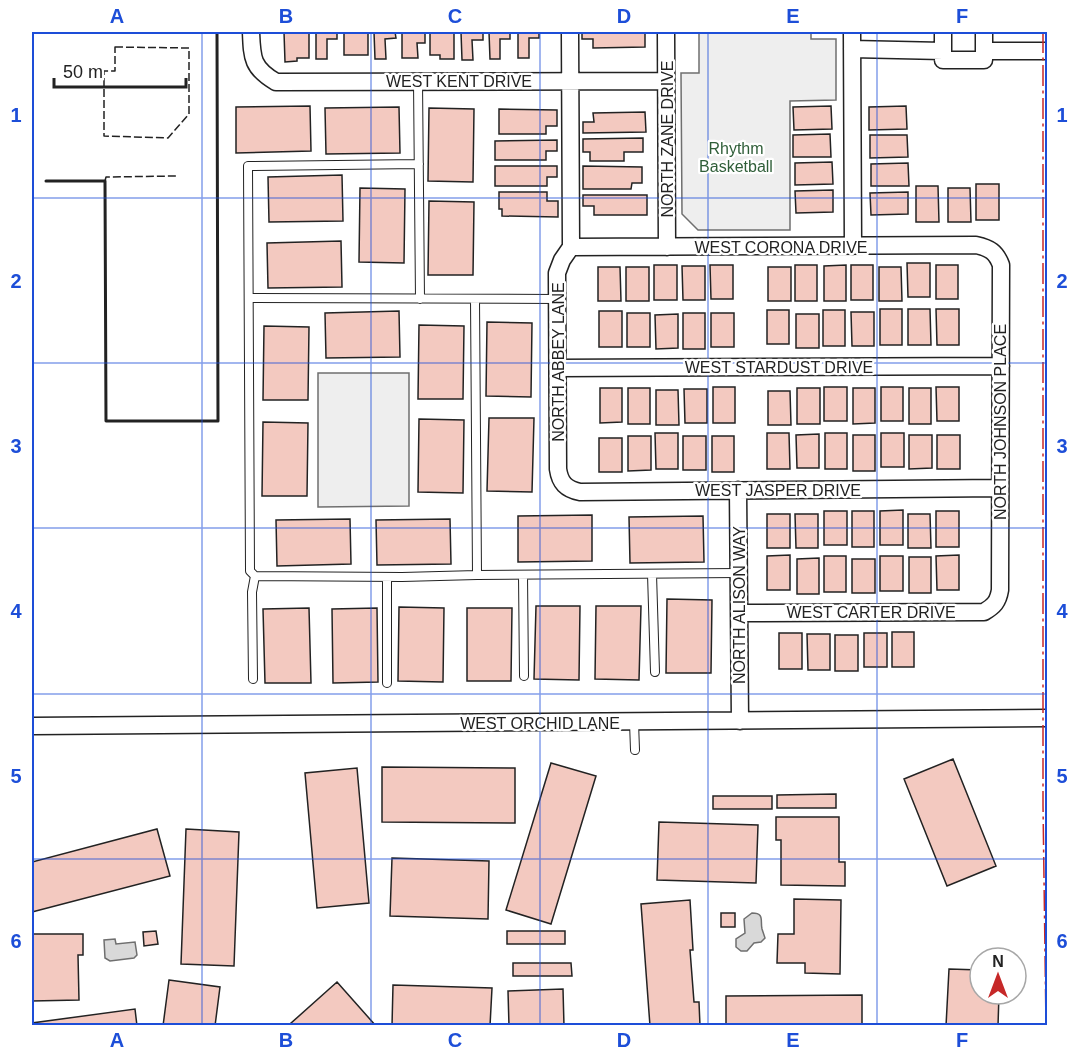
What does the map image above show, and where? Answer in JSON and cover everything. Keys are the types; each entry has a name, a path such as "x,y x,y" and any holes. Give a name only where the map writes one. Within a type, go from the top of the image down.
{"street":[{"name":"WEST KENT DRIVE","path":"251,32 252,52 256,67 263,75 276,82 666,81"},
{"path":"570,32 571,247"},
{"name":"NORTH ZANE DRIVE","path":"666,32 667,247"},
{"path":"852,32 853,246"},
{"path":"943,32 943,60 984,60 984,32"},
{"path":"852,49 943,51"},
{"path":"984,51 1047,51"},
{"name":"WEST CORONA DRIVE","path":"571,247 976,245 989,248"},
{"name":"NORTH ABBEY LANE","path":"560,481 558,469 557,273 571,247"},
{"name":"NORTH JOHNSON PLACE","path":"989,248 998,256 1001,266 1000,590 998,601"},
{"name":"WEST STARDUST DRIVE","path":"558,368 1001,366"},
{"name":"WEST JASPER DRIVE","path":"560,481 571,490 580,492 999,488"},
{"name":"NORTH ALISON WAY","path":"738,490 740,721"},
{"name":"WEST CARTER DRIVE","path":"740,613 984,612 998,601"},
{"name":"WEST ORCHID LANE","path":"32,726 1047,718"}],"lane":[{"path":"418,81 420,298"},
{"path":"419,164 248,166 250,571 255,576 387,577 740,573"},
{"path":"249,298 558,299"},
{"path":"475,299 477,575"},
{"path":"652,574 655,672"},
{"path":"522,575 524,676"},
{"path":"253,679 252,592 255,576"},
{"path":"387,577 387,683"},
{"path":"634,722 635,750"}],"green space":[{"name":"Rhythm Basketball","path":"699,32 811,32 811,39 836,39 836,100 790,101 790,230 698,230 682,214 681,73 699,73"},
{"path":"318,373 409,373 409,506 318,507"}],"shaded area":[{"path":"752,913 759,914 765,938 761,942 754,943 747,951 741,951 736,947 736,939 745,933 744,919"},
{"path":"115,939 116,944 135,942 137,955 134,958 110,961 105,958 104,940"}],"building":[{"path":"284,32 309,32 309,58 297,58 297,61 285,62"},
{"path":"316,32 337,32 337,39 327,39 327,59 316,59"},
{"path":"344,32 368,32 368,55 344,55"},
{"path":"374,32 395,32 396,38 385,39 386,59 375,59"},
{"path":"402,32 425,32 425,43 417,43 418,58 402,58"},
{"path":"430,32 454,32 454,59 440,59 440,55 430,55"},
{"path":"461,32 483,32 483,40 472,40 473,60 462,60"},
{"path":"489,32 510,32 510,39 500,39 500,59 490,59"},
{"path":"518,32 539,32 539,38 529,38 529,58 518,58"},
{"path":"582,32 645,32 645,47 593,48 593,39 582,39"},
{"path":"310,106 311,151 236,153 236,107"},
{"path":"831,106 832,129 794,130 793,107"},
{"path":"906,106 907,129 869,130 869,107"},
{"path":"399,107 400,153 326,154 325,108"},
{"path":"429,108 474,109 473,182 428,181"},
{"path":"499,109 557,110 557,126 546,126 546,134 499,134"},
{"path":"645,112 646,132 583,133 583,122 594,122 593,113"},
{"path":"830,134 831,157 793,157 793,135"},
{"path":"870,135 907,135 908,157 870,158"},
{"path":"643,138 643,152 624,152 624,161 590,161 590,152 583,152 583,139"},
{"path":"557,140 557,151 546,151 546,160 495,160 495,141"},
{"path":"832,162 833,184 795,185 795,163"},
{"path":"908,163 909,186 871,186 871,164"},
{"path":"495,166 557,166 557,177 547,177 547,186 495,186"},
{"path":"583,166 642,167 642,183 632,183 631,189 583,189"},
{"path":"342,175 343,221 269,222 268,177"},
{"path":"976,184 999,184 999,220 976,220"},
{"path":"916,186 938,186 939,222 916,222"},
{"path":"360,188 405,189 404,263 359,262"},
{"path":"948,188 970,188 971,222 948,222"},
{"path":"833,190 833,212 796,213 795,191"},
{"path":"499,192 547,192 547,201 558,201 558,217 502,216 502,209 499,209"},
{"path":"908,192 908,214 871,215 870,193"},
{"path":"583,195 647,195 647,215 594,215 594,206 583,206"},
{"path":"429,201 474,202 473,275 428,275"},
{"path":"341,241 342,287 268,288 267,243"},
{"path":"907,263 930,263 930,297 908,297"},
{"path":"654,265 677,265 677,300 654,300"},
{"path":"710,265 733,265 733,299 711,299"},
{"path":"795,265 817,265 817,301 795,301"},
{"path":"846,265 846,301 824,301 824,266"},
{"path":"851,265 873,265 873,300 851,300"},
{"path":"936,265 958,265 958,299 936,299"},
{"path":"682,266 705,266 705,300 683,300"},
{"path":"598,267 620,267 621,301 598,301"},
{"path":"626,267 649,267 649,301 626,301"},
{"path":"768,267 791,267 791,301 768,301"},
{"path":"879,267 901,267 902,301 879,301"},
{"path":"880,309 902,309 902,345 880,345"},
{"path":"908,309 930,309 931,345 908,345"},
{"path":"936,309 959,309 959,345 937,345"},
{"path":"767,310 789,310 789,344 767,344"},
{"path":"823,310 845,310 845,346 823,346"},
{"path":"399,311 400,357 326,358 325,313"},
{"path":"599,311 622,311 622,347 599,347"},
{"path":"851,312 874,312 874,346 852,346"},
{"path":"627,313 650,313 650,347 627,347"},
{"path":"683,313 705,313 705,349 683,349"},
{"path":"711,313 734,313 734,347 711,347"},
{"path":"678,314 678,348 656,349 655,315"},
{"path":"796,314 819,314 819,348 796,348"},
{"path":"487,322 532,323 531,397 486,396"},
{"path":"419,325 464,326 463,399 418,399"},
{"path":"264,326 309,327 308,400 263,400"},
{"path":"713,387 735,387 735,423 713,423"},
{"path":"824,387 847,387 847,421 824,421"},
{"path":"881,387 903,387 903,421 881,421"},
{"path":"936,387 959,387 959,421 937,421"},
{"path":"600,388 622,388 622,422 600,423"},
{"path":"628,388 650,388 650,424 628,424"},
{"path":"797,388 820,388 820,424 797,424"},
{"path":"853,388 875,388 875,423 853,424"},
{"path":"909,388 931,388 931,424 909,424"},
{"path":"684,389 707,389 707,423 685,423"},
{"path":"656,390 678,390 679,425 656,425"},
{"path":"768,391 790,391 791,425 768,425"},
{"path":"489,418 534,418 532,492 487,491"},
{"path":"419,419 464,420 463,493 418,492"},
{"path":"263,422 308,423 307,496 262,496"},
{"path":"655,433 678,433 678,469 656,469"},
{"path":"767,433 789,433 790,469 767,469"},
{"path":"825,433 847,433 847,469 825,469"},
{"path":"881,433 904,433 904,467 881,467"},
{"path":"819,434 819,468 797,468 796,435"},
{"path":"853,435 875,435 875,471 853,471"},
{"path":"909,435 932,435 932,468 909,469"},
{"path":"937,435 960,435 960,469 937,469"},
{"path":"628,436 651,436 651,470 628,471"},
{"path":"683,436 706,436 706,470 683,470"},
{"path":"712,436 734,436 734,472 712,472"},
{"path":"599,438 622,438 622,472 599,472"},
{"path":"903,510 903,545 880,545 880,511"},
{"path":"824,511 847,511 847,545 824,545"},
{"path":"852,511 874,511 874,547 852,547"},
{"path":"936,511 959,511 959,547 936,547"},
{"path":"767,514 790,514 790,548 767,548"},
{"path":"795,514 818,514 818,548 796,548"},
{"path":"908,514 930,514 931,548 908,548"},
{"path":"592,515 592,561 518,562 518,516"},
{"path":"703,516 704,562 630,563 629,517"},
{"path":"350,519 351,564 277,566 276,520"},
{"path":"450,519 451,564 377,565 376,520"},
{"path":"790,555 790,590 767,590 767,556"},
{"path":"959,555 959,590 937,590 936,556"},
{"path":"824,556 846,556 846,592 824,592"},
{"path":"880,556 903,556 903,591 880,591"},
{"path":"909,557 931,557 931,593 909,593"},
{"path":"819,558 819,594 797,594 797,559"},
{"path":"852,559 875,559 875,593 852,593"},
{"path":"667,599 712,600 711,673 666,673"},
{"path":"536,606 580,606 579,680 534,679"},
{"path":"596,606 641,606 639,680 595,679"},
{"path":"399,607 444,608 443,682 398,681"},
{"path":"309,608 311,683 265,683 263,609"},
{"path":"377,608 378,682 333,683 332,609"},
{"path":"467,608 512,608 511,681 467,681"},
{"path":"892,632 914,632 914,667 892,667"},
{"path":"779,633 802,633 802,669 779,669"},
{"path":"864,633 887,633 887,667 864,667"},
{"path":"807,634 830,634 830,670 808,670"},
{"path":"835,635 858,635 858,671 835,671"},
{"path":"953,759 996,866 947,886 904,779"},
{"path":"551,763 596,776 551,924 506,910"},
{"path":"382,767 515,768 515,823 382,822"},
{"path":"357,768 369,903 317,908 305,773"},
{"path":"836,794 836,808 777,808 777,795"},
{"path":"713,796 772,796 772,809 713,809"},
{"path":"776,817 839,817 839,862 845,862 845,886 781,885 781,840 776,840"},
{"path":"659,822 758,825 756,883 657,880"},
{"path":"157,829 170,876 32,912 32,862"},
{"path":"186,829 239,832 234,966 181,964"},
{"path":"392,858 489,861 488,919 390,916"},
{"path":"794,899 841,900 840,974 805,973 805,963 777,963 778,934 794,934"},
{"path":"690,900 693,950 690,950 694,1002 699,1002 700,1026 650,1026 641,904"},
{"path":"721,913 735,913 735,927 721,927"},
{"path":"156,931 158,944 144,946 143,932"},
{"path":"507,931 565,931 565,944 507,944"},
{"path":"32,934 83,934 83,955 78,955 79,1000 32,1001"},
{"path":"513,963 571,963 572,976 513,976"},
{"path":"949,969 968,970 968,1006 999,1006 998,1026 946,1026"},
{"path":"169,980 220,987 215,1026 163,1026"},
{"path":"337,982 376,1026 291,1026 290,1024"},
{"path":"393,985 492,988 490,1026 392,1026"},
{"path":"563,989 564,1026 509,1026 508,991"},
{"path":"862,995 862,1026 726,1026 726,996"},
{"path":"135,1009 137,1026 32,1026 32,1023"}],"fence":[{"path":"115,47 189,48 189,114 168,138 104,136 104,71 115,71 115,47"},
{"path":"105,181 106,177 176,176"}],"wall":[{"path":"46,181 105,181 106,421 218,421 217,32"}],"power":[{"path":"1043,32 1043,805 1046,1026"}]}
